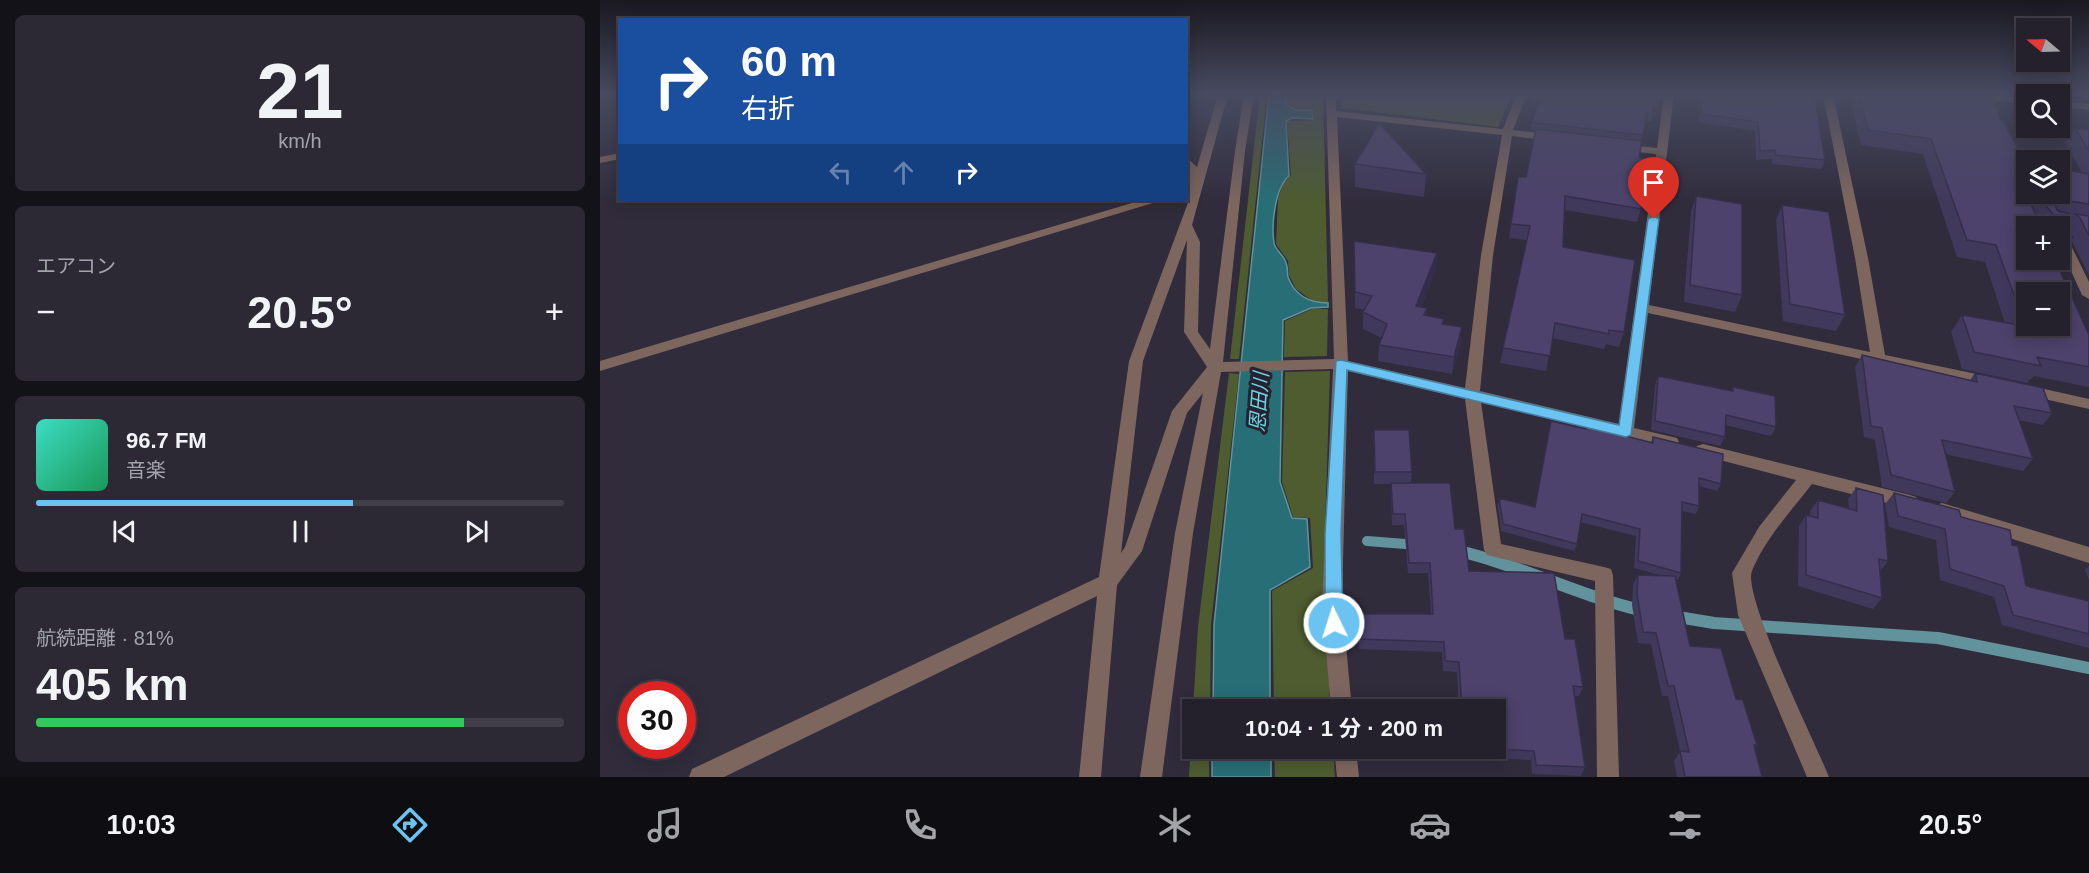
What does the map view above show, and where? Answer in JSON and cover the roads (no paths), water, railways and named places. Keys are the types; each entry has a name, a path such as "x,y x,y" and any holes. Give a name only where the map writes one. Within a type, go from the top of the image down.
{"street":[{"path":"1090,777 1108,582 1136,361 1186,225 1193,187 1211,130"},
{"path":"1151,777 1184,533 1215,367 1243,130"},
{"path":"1332,130 1341,364 1332,602 1341,699"},
{"path":"1483,130 1567,140"},
{"path":"1626,432 1665,130"},
{"path":"1835,130 1863,265 1878,357"},
{"path":"1507,133 1486,255 1472,395 1493,550 1604,575 1608,777"},
{"path":"1614,146 1662,152"},
{"path":"600,160 618,156"},
{"path":"1188,162 1191,164 1193,187"},
{"path":"600,366 1149,201"},
{"path":"1186,225 1194,243 1191,332 1215,367"},
{"path":"2070,256 2089,295"},
{"path":"1642,308 2089,404"},
{"path":"1215,367 1341,364 1809,475 1964,516 2089,555"},
{"path":"700,777 1108,582 1133,552 1180,411 1215,367"},
{"path":"1809,475 1765,532 1741,573 1748,615 1818,777"},
{"path":"1346,759 1348,777"}],"water":[{"name":"恩田川","path":"1265,130 1287,130 1289,176 1280,189 1275,207 1273,235 1275,246 1285,260 1291,284 1299,294 1315,302 1328,303 1328,307 1311,308 1283,320 1280,482 1292,518 1307,519 1310,567 1270,590 1270,699 1213,699 1214,625"},
{"path":"1212,759 1271,759 1271,777 1212,777"}],"waterway":[{"path":"1367,541 1418,545"},
{"path":"1455,550 1644,611"},
{"path":"1672,616 1714,623 1938,638 2089,668"}]}
